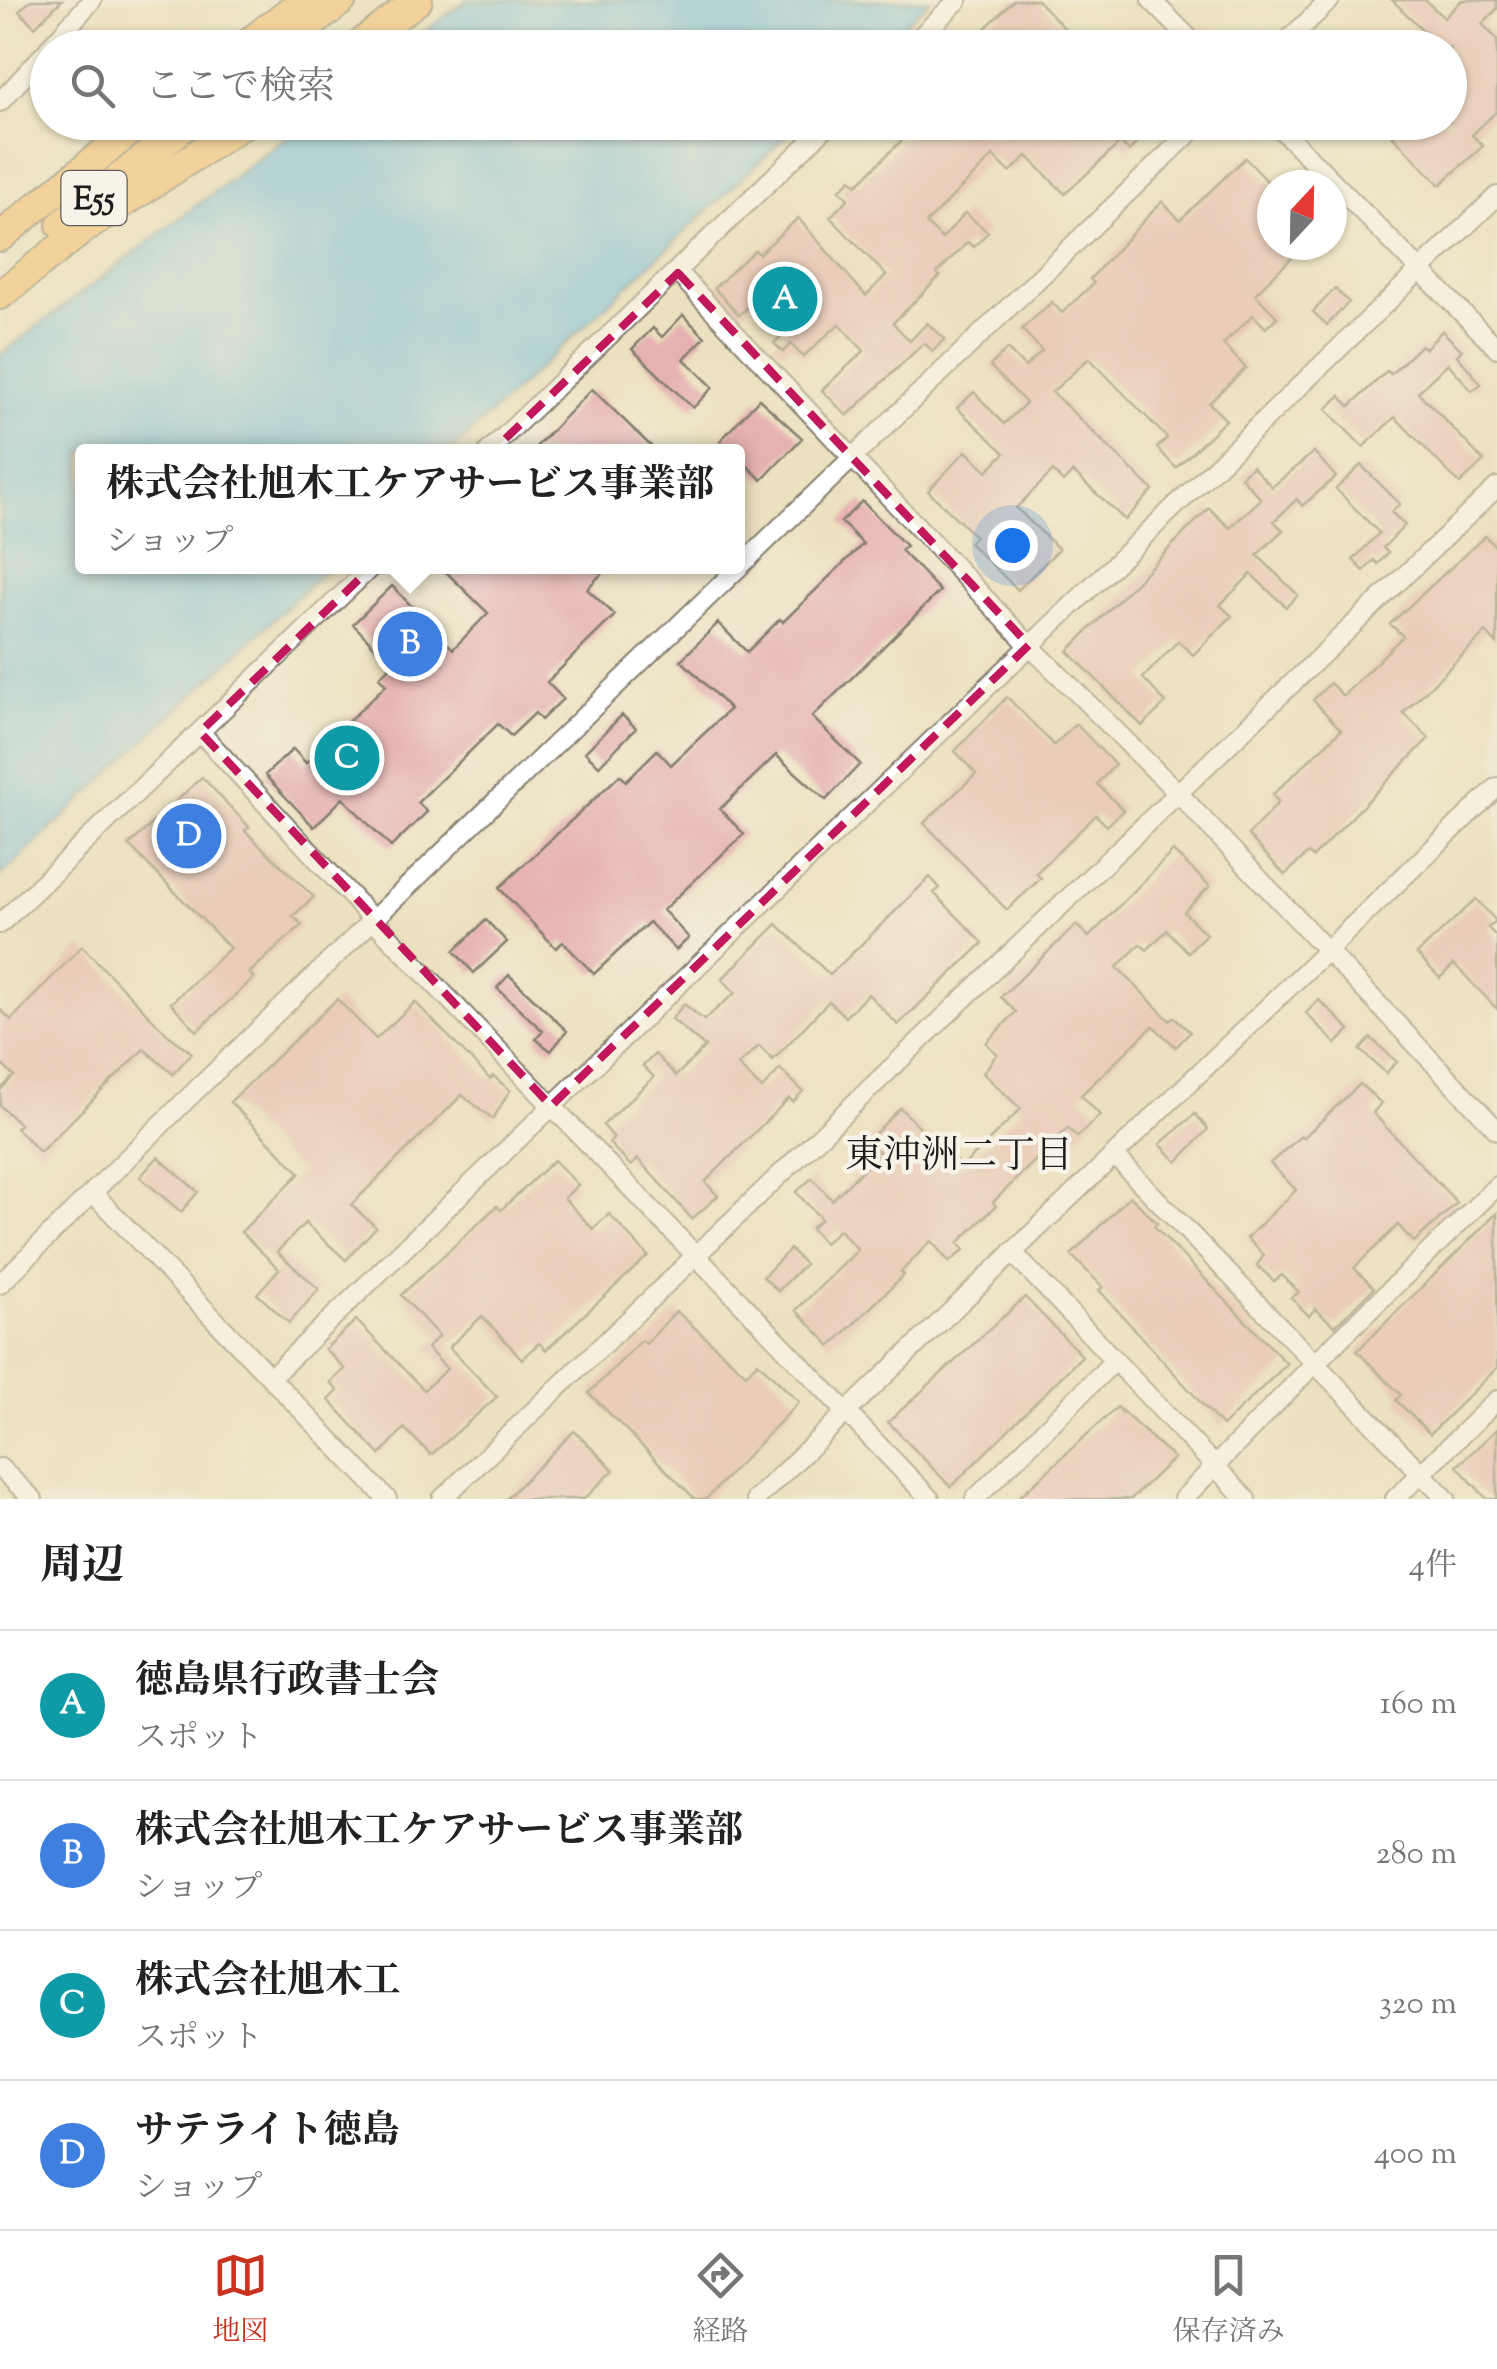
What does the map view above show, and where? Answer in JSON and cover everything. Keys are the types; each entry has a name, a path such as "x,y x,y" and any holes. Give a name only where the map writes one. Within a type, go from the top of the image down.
{"highway":[{"path":"265,30 304,0"},
{"path":"304,30 342,0"},
{"path":"379,30 418,0"},
{"path":"0,237 119,140"},
{"name":"E55","path":"0,276 167,140"},
{"path":"0,294 80,231 219,140"}],"street":[{"path":"65,30 92,0"},
{"path":"928,30 959,0"},
{"path":"1150,0 1180,30"},
{"path":"1299,30 1330,0"},
{"path":"0,102 30,69"},
{"path":"498,444 813,140"},
{"path":"498,444 814,140"},
{"path":"745,565 1183,140"},
{"path":"1292,140 1497,348"},
{"path":"270,1377 1497,196"},
{"path":"678,273 1029,645 1177,792 1497,1130"},
{"path":"442,1499 1497,486"},
{"path":"0,922 362,574"},
{"path":"0,922 362,574"},
{"path":"0,1284 735,574"},
{"path":"200,732 550,1106 930,1499"},
{"path":"756,1499 1497,787"},
{"path":"1114,1154 1446,1499"},
{"path":"1183,1499 1497,1186"},
{"path":"93,1193 387,1499"},
{"path":"1012,1252 1246,1499"},
{"path":"976,1499 1113,1362"},
{"path":"1396,1499 1497,1400"},
{"path":"0,1468 33,1499"}],"highlighted area":[{"path":"678,273 1029,645 551,1106 200,732"}],"water":[{"path":"467,0 930,0 898,30 427,30"},
{"path":"283,140 783,140 458,444 75,444 75,574 322,574 0,877 0,355"}],"building":[{"path":"31,0 62,0 35,27 19,11"},
{"path":"1014,0 1037,0 1066,30 983,30"},
{"path":"1392,0 1425,0 1444,18 1462,0 1497,0 1497,9 1482,24 1497,39 1497,111 1472,135 1483,146 1440,185 1397,140 1467,140 1467,30 1423,30"},
{"path":"902,140 1140,140 1129,151 1120,143 1065,194 1027,156 1010,172 993,156 926,223 942,239 965,213 988,232 974,247 968,242 893,323 910,341 927,323 945,339 933,351 924,343 847,416 822,390 864,351 839,324 803,357 791,344 783,352 774,343 792,327 762,294 739,315 714,288 798,218 866,296 886,275 830,217 848,199 840,190 851,179 857,185"},
{"path":"1245,158 1257,170 1257,260 1290,260 1255,294 1277,317 1266,328 1253,315 1223,344 1246,368 1209,403 1226,420 1176,468 1157,448 1167,438 1089,358 1052,392 1153,490 1125,520 1073,472 1063,482 1053,471 1016,508 1059,549 1018,590 969,543 975,536 928,491 966,451 987,471 1005,453 957,408 974,392 1004,424 1026,403 990,366 1007,349 1025,367 1042,351 1022,329 1052,302 1062,313 1094,283 1090,279 1162,201 1180,220"},
{"path":"1335,289 1349,302 1327,325 1313,312"},
{"path":"683,315 705,337 684,359 713,387 693,408 632,349 653,328 662,337"},
{"path":"1442,331 1462,350 1457,355 1481,384 1472,391 1448,363 1418,392 1484,461 1460,484 1395,417 1363,447 1326,409 1340,396 1350,406 1387,371 1391,374"},
{"path":"592,389 649,444 539,444"},
{"path":"759,399 802,438 762,480 745,464 745,444 720,441"},
{"path":"1314,452 1336,477 1302,506 1297,499 1274,521 1283,530 1257,555 1298,595 1286,607 1251,574 1220,605 1232,616 1193,655 1178,641 1143,678 1166,703 1142,726 1068,651 1209,508 1230,528 1261,499 1241,477 1252,466 1272,487"},
{"path":"1361,465 1400,504 1391,512 1405,525 1383,548 1388,553 1364,571 1353,560 1379,533 1336,489"},
{"path":"862,501 906,546 901,550 940,591 812,717 860,764 826,800 776,755 720,809 744,834 663,910 689,938 676,950 649,922 594,974 563,942 556,948 499,888 620,775 626,781 657,750 671,765 730,709 681,660 718,623 747,652 780,619 783,622 863,544 841,522"},
{"path":"1485,536 1497,548 1497,644 1486,632 1403,713 1429,738 1313,857 1308,853 1285,875 1248,835 1279,802 1272,795 1341,730 1313,700 1330,683 1343,696 1403,636 1390,624"},
{"path":"448,574 601,574 587,589 615,615 547,682 563,699 541,720 535,713 511,736 498,724 418,802 427,812 391,847 343,798 314,827 265,775 293,749 306,763 386,685 379,677 392,665 353,624 392,586 453,649 488,613"},
{"path":"1007,697 1054,745 1076,724 1115,765 1097,784 1123,810 1107,826 1096,815 1036,873 1041,878 1007,910 924,823 976,774 955,751"},
{"path":"622,715 636,728 599,766 585,752"},
{"path":"202,777 249,827 245,831 314,897 293,916 302,925 249,973 254,978 197,1031 171,1003 230,948 129,845"},
{"path":"1173,851 1210,886 1184,912 1206,934 1188,952 1167,930 1147,950 1140,944 1117,967 1170,1021 1174,1017 1190,1032 1176,1047 1153,1026 1081,1095 1100,1115 1077,1137 1068,1128 993,1202 996,1206 958,1243 964,1250 949,1262 931,1241 901,1272 904,1275 831,1346 796,1310 858,1250 839,1230 824,1243 811,1228 821,1219 796,1192 812,1178 832,1200 880,1153 868,1141 900,1108 962,1167 1021,1109 983,1073 997,1054 986,1043 1016,1012 1001,997 1076,925 1089,937"},
{"path":"930,877 940,888 934,893 983,943 898,1025 868,994 845,1017 829,1001 773,1060 759,1046 738,1065 762,1089 780,1069 803,1091 793,1102 789,1098 705,1182 718,1196 692,1219 638,1159 631,1166 609,1143 614,1138 603,1125 654,1077 643,1066 655,1054 676,1076 705,1047 672,1019 684,1004 704,1020 735,993 722,979 777,924 830,975"},
{"path":"1476,899 1496,921 1488,928 1497,937 1497,1009 1454,964 1440,978 1417,954"},
{"path":"486,920 507,942 474,973 454,951"},
{"path":"82,946 167,1034 192,1053 173,1074 144,1049 40,1152 16,1128 20,1124 0,1106 0,1090 14,1076 0,1063 0,1009 11,1020"},
{"path":"509,975 567,1031 551,1051 536,1039 543,1031 497,988"},
{"path":"337,999 376,1039 415,1002 490,1079 493,1076 510,1090 493,1119 462,1095 351,1205 376,1227 346,1260 305,1223 277,1252 319,1289 289,1323 257,1294 279,1269 241,1232 300,1173 230,1102"},
{"path":"1319,1000 1350,1030 1336,1044 1306,1013"},
{"path":"1371,1038 1397,1062 1386,1073 1360,1050"},
{"path":"1360,1084 1381,1103 1373,1113 1457,1203 1414,1242 1398,1225 1354,1268 1374,1288 1335,1326 1315,1309 1309,1316 1291,1298 1299,1292 1282,1275 1274,1281 1257,1265 1264,1255 1247,1238 1296,1190 1270,1163"},
{"path":"1195,1114 1208,1129 1177,1162 1160,1144"},
{"path":"158,1157 198,1192 181,1212 140,1177"},
{"path":"554,1160 578,1185 564,1198 593,1229 609,1214 648,1256 546,1350 539,1343 522,1359 482,1316 449,1347 497,1397 431,1455 404,1428 380,1455 329,1400 338,1391 330,1382 345,1369 325,1349 356,1320 424,1390 447,1369 427,1348 439,1336 401,1295 497,1206 501,1210"},
{"path":"1130,1196 1287,1364 1222,1426 1071,1255"},
{"path":"1497,1213 1497,1368 1430,1434 1396,1400 1401,1395 1357,1351"},
{"path":"790,1249 805,1264 778,1291 763,1277"},
{"path":"1025,1297 1082,1356 951,1487 888,1422"},
{"path":"676,1311 746,1374 758,1362 799,1402 706,1499 695,1499 589,1393 642,1340 646,1344"},
{"path":"1117,1407 1174,1458 1131,1499 1017,1499"},
{"path":"1497,1429 1497,1499 1487,1499 1457,1466"},
{"path":"574,1431 614,1470 584,1499 506,1499"}],"place":[{"name":"徳島県行政書士会","path":"785,299"},
{"name":"株式会社旭木工ケアサービス事業部","path":"410,644"},
{"name":"株式会社旭木工","path":"347,758"},
{"name":"サテライト徳島","path":"189,836"}],"district":[{"name":"東沖洲二丁目","path":"959,1154"}]}
